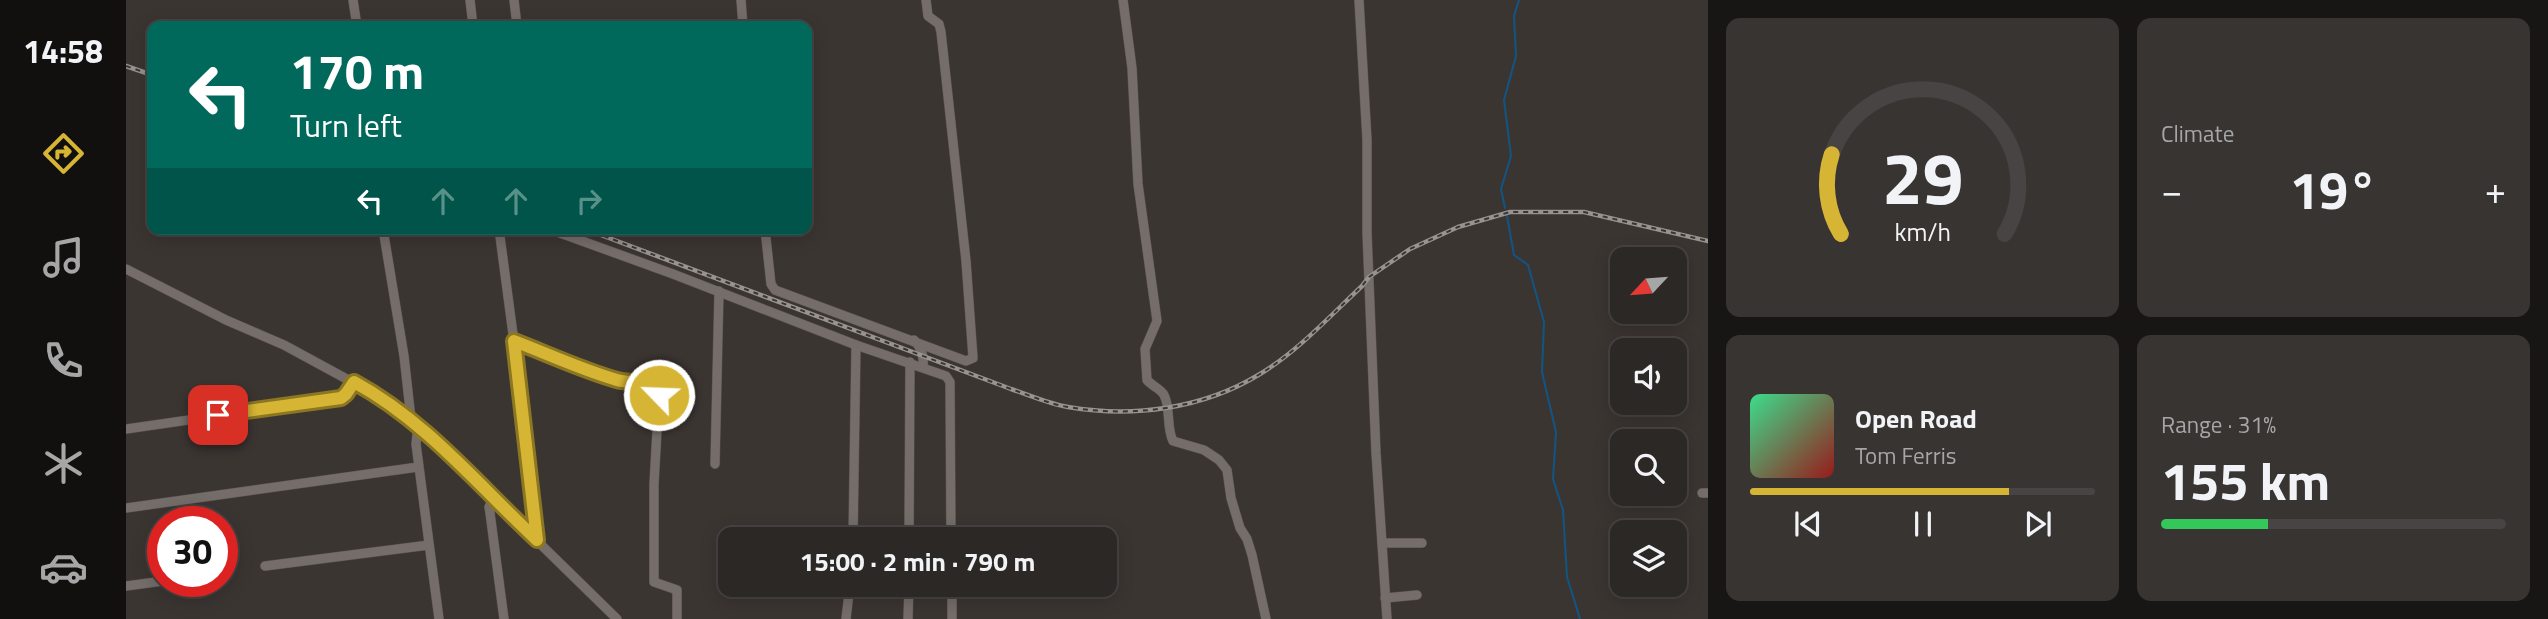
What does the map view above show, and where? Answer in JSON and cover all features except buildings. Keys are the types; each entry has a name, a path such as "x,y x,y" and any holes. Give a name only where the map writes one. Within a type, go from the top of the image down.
{"street":[{"path":"353,0 355,21"},
{"path":"470,0 472,21"},
{"path":"514,0 516,21"},
{"path":"740,0 742,21"},
{"path":"766,235 772,288 966,361 973,358 966,261 941,32 939,24 928,16 926,0"},
{"path":"1359,0 1367,140 1368,266 1387,619"},
{"path":"1123,3 1132,68 1133,131 1138,184 1157,321 1145,349 1147,380 1166,398 1168,428 1173,441 1204,450 1219,460 1227,471 1231,498 1240,528 1249,546 1266,619"},
{"path":"384,235 414,422 439,619"},
{"path":"500,235 537,540"},
{"path":"568,235 856,345 946,376 950,382 951,527"},
{"path":"126,269 389,402 494,497 617,619"},
{"path":"715,464 719,291"},
{"path":"514,341 618,380 656,386 659,395 654,484 654,582 677,590 677,619"},
{"path":"914,341 924,356 923,367"},
{"path":"853,527 856,345"},
{"path":"909,527 910,362"},
{"path":"126,429 341,398 354,382"},
{"path":"126,508 418,467"},
{"path":"494,497 489,507 504,619"},
{"path":"1382,543 1422,543"},
{"path":"265,566 429,545"},
{"path":"126,586 147,583"},
{"path":"1385,598 1417,595"},
{"path":"846,619 849,597"},
{"path":"908,619 909,597"},
{"path":"952,597 952,619"}],"waterway":[{"path":"1505,208 1501,189 1511,156 1504,100 1516,56 1514,16 1519,0"},
{"path":"1507,216 1514,255 1528,265 1544,322 1542,372 1556,432 1553,479 1563,510 1567,577 1580,619"}],"railway":[{"path":"126,66 147,73"},
{"path":"601,235 1039,399 1068,407 1117,411 1167,408 1191,403 1238,386 1274,365 1301,344 1369,277 1410,249 1458,227 1510,212 1584,212 1708,241"}],"route":[{"path":"218,415 341,398 354,382 389,402 418,425 537,540 514,341 618,380 656,386 659,395"}]}
